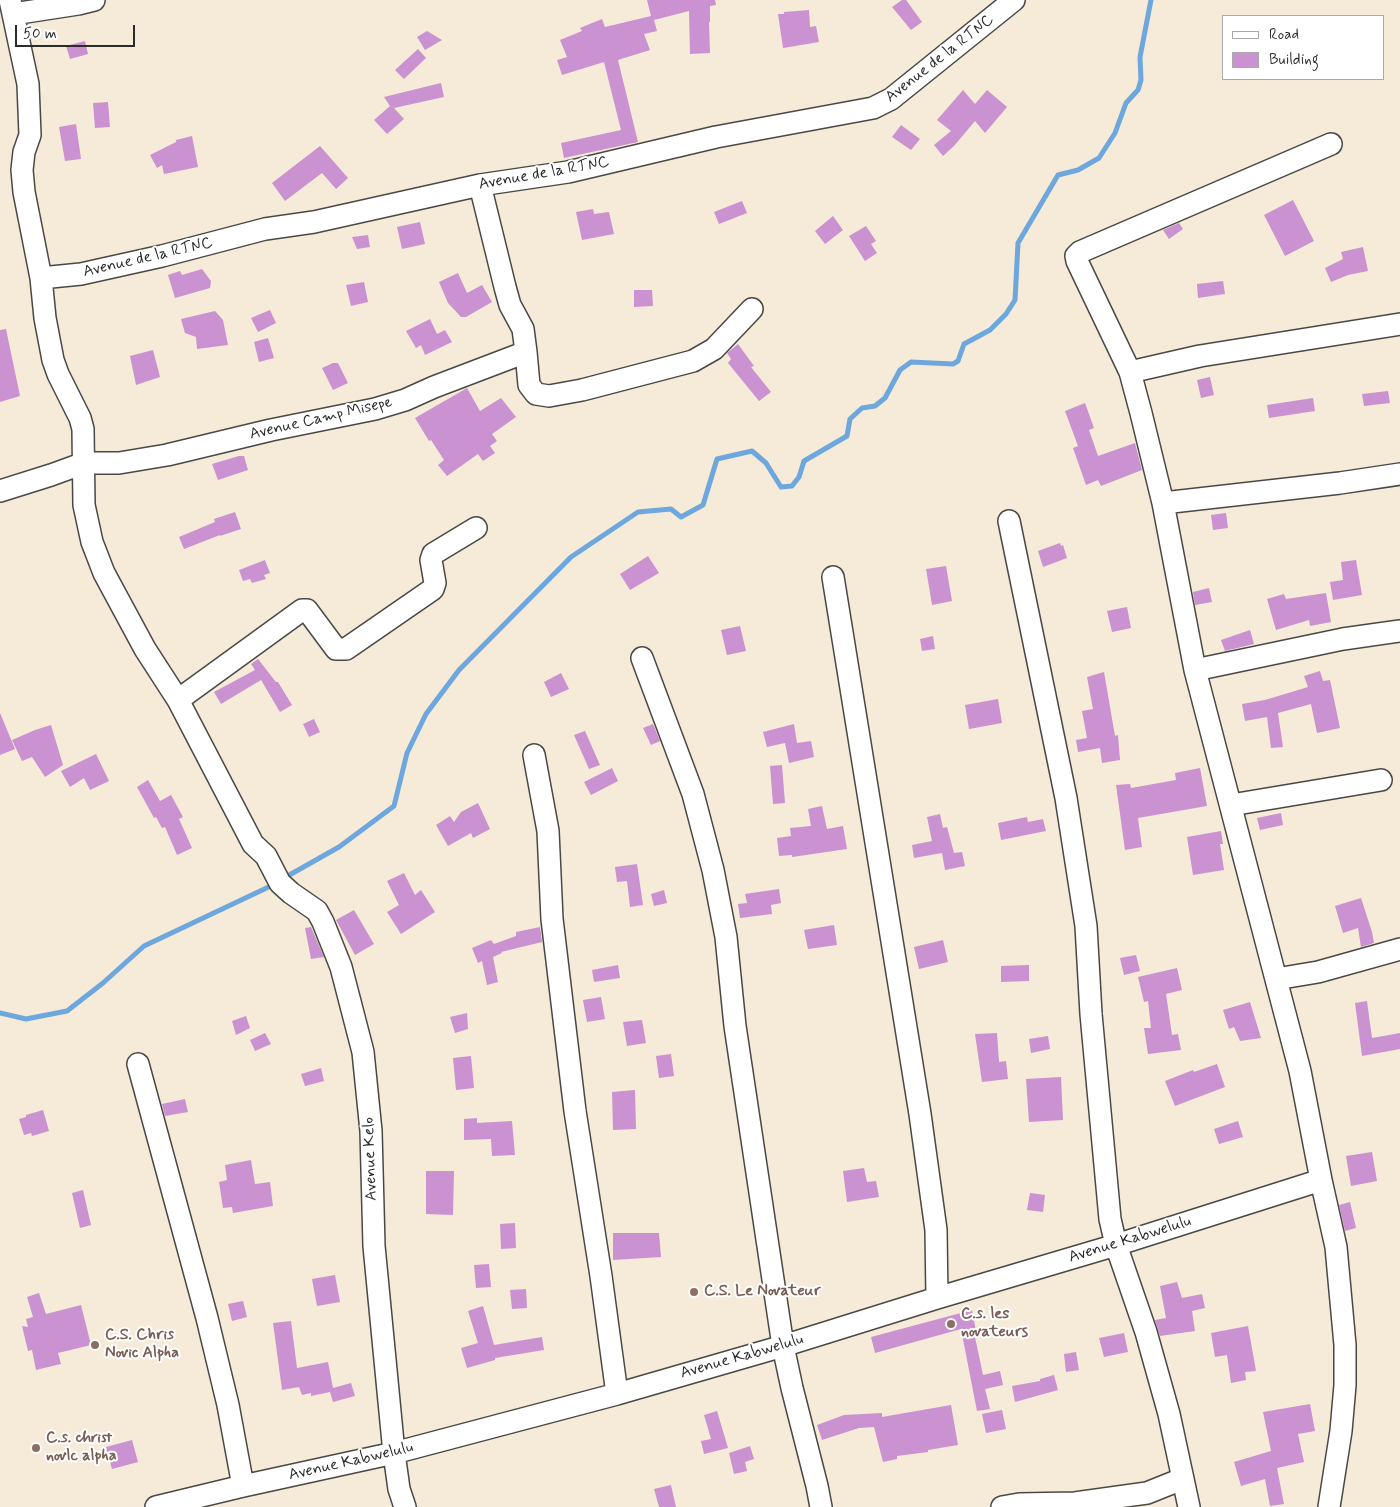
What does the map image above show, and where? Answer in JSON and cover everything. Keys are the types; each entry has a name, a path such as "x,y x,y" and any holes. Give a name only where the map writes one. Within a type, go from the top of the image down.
{"street":[{"path":"12,7 78,4 94,0"},
{"name":"Avenue de la RTNC","path":"41,278 81,274 162,256 265,229 314,222 480,185 568,172 716,137 873,108 891,99 1014,0"},
{"name":"Avenue Kelo","path":"12,7 24,64 29,109 30,135 24,152 22,170 24,192 41,278 45,318 53,360 80,418 84,442 84,505 92,542 104,573 144,648 178,700 253,844 266,856 280,883 317,911 341,966 363,1052 371,1131 374,1246 394,1453 399,1489 405,1507"},
{"path":"1329,1507 1342,1431 1345,1384 1345,1345 1336,1247 1300,1071 1232,805 1195,670 1163,503 1130,372 1077,262 1076,256 1080,252 1330,144"},
{"path":"480,185 510,305 523,329 529,385 536,394 549,396 566,393 694,361 714,349 752,309"},
{"path":"1130,372 1200,356 1400,324"},
{"name":"Avenue Camp Misepe","path":"0,491 51,476 84,463 119,463 167,456 270,430 375,409 405,400 526,352"},
{"path":"1163,503 1400,474"},
{"path":"1009,522 1066,798 1086,926 1091,1014 1110,1219 1116,1246 1146,1332 1164,1396 1189,1507"},
{"path":"178,700 302,610 307,610 336,649 346,649 433,588 436,583 431,560 433,554 476,528"},
{"path":"833,577 921,1124 936,1230 937,1298"},
{"path":"1195,670 1343,639 1400,631"},
{"path":"642,658 693,794 713,870 726,938 735,1026 783,1346 817,1486 820,1507"},
{"path":"534,755 548,831 552,918 576,1111 601,1276 616,1394"},
{"path":"1232,805 1381,780"},
{"path":"1276,979 1318,972 1400,949"},
{"path":"138,1064 207,1318 228,1405 243,1486"},
{"name":"Avenue Kabwelulu","path":"156,1507 394,1453 616,1394 1116,1246 1321,1180"},
{"path":"1002,1507 1020,1504 1074,1503 1147,1493 1182,1479"}],"building":[{"path":"647,0 715,0 716,5 710,6 710,53 690,54 689,11 654,20 657,31 644,34 650,50 618,60 638,142 564,158 561,143 621,130 604,62 562,75 557,60 567,57 560,40 582,31 580,28 602,19 605,27 651,16"},
{"path":"902,0 906,0 922,22 911,30 892,7"},
{"path":"809,10 810,27 816,26 819,42 783,48 778,14"},
{"path":"427,31 442,40 425,50 417,37"},
{"path":"85,41 88,54 70,59 66,46"},
{"path":"418,49 426,58 404,79 395,70"},
{"path":"441,83 444,97 394,108 404,119 387,134 374,120 390,106 384,97"},
{"path":"963,90 975,104 987,90 1007,107 985,133 975,121 943,156 934,145 951,131 937,120"},
{"path":"108,102 110,127 95,128 93,103"},
{"path":"76,124 81,159 65,161 59,127"},
{"path":"901,125 920,139 911,150 892,137"},
{"path":"192,136 198,167 164,174 162,165 157,168 150,155 176,142 176,140"},
{"path":"320,146 348,178 336,189 322,173 285,201 272,183"},
{"path":"1293,200 1314,241 1285,256 1264,215"},
{"path":"742,201 747,213 719,224 714,212"},
{"path":"593,209 594,214 609,212 614,234 582,240 576,212"},
{"path":"833,216 843,230 825,244 815,231"},
{"path":"420,222 425,244 402,249 397,227"},
{"path":"1179,223 1183,229 1169,239 1163,230"},
{"path":"866,226 876,241 871,244 877,253 865,261 849,236"},
{"path":"368,235 370,247 357,249 352,237"},
{"path":"1363,247 1368,271 1348,275 1331,282 1325,268 1343,259 1341,252"},
{"path":"202,269 211,281 210,288 175,298 168,275 180,271 182,275"},
{"path":"458,273 467,293 482,285 492,302 466,317 461,317 448,303 439,282"},
{"path":"1223,281 1225,294 1198,298 1197,284"},
{"path":"364,282 368,302 351,306 346,285"},
{"path":"634,290 652,290 653,306 634,307"},
{"path":"270,310 276,323 258,332 251,318"},
{"path":"215,311 223,320 228,345 197,349 196,337 185,333 181,319"},
{"path":"430,319 437,334 445,330 452,342 425,355 421,345 416,348 406,331"},
{"path":"6,329 20,396 0,402 0,330"},
{"path":"268,338 274,358 259,362 254,342"},
{"path":"738,344 754,366 751,367 771,392 759,401 728,363 731,359 727,353"},
{"path":"153,350 160,377 136,385 130,356"},
{"path":"338,363 348,383 333,390 322,368"},
{"path":"1210,377 1214,395 1201,398 1197,380"},
{"path":"467,388 480,411 501,398 516,417 492,434 497,441 490,446 495,453 483,461 478,454 447,476 438,465 444,460 431,440 429,441 415,418"},
{"path":"1388,391 1390,403 1364,406 1362,394"},
{"path":"1313,398 1315,411 1269,418 1267,405"},
{"path":"1085,403 1094,428 1089,430 1098,456 1135,443 1142,470 1101,486 1098,480 1086,485 1073,448 1078,446 1065,411"},
{"path":"244,456 248,470 218,480 212,464"},
{"path":"235,512 241,529 184,549 179,537 215,522 214,519"},
{"path":"1226,513 1228,528 1213,530 1211,515"},
{"path":"1060,543 1061,546 1063,545 1067,558 1043,567 1038,551"},
{"path":"648,556 659,573 630,590 620,574"},
{"path":"265,560 270,573 264,575 266,579 252,583 250,579 243,581 239,570"},
{"path":"1356,560 1362,595 1333,600 1330,582 1343,580 1341,562"},
{"path":"946,566 952,601 932,605 926,569"},
{"path":"1209,588 1212,602 1195,605 1193,592"},
{"path":"1326,593 1331,622 1310,626 1309,620 1276,630 1267,599 1284,594 1286,599"},
{"path":"1127,607 1131,628 1112,632 1107,611"},
{"path":"740,626 746,651 727,655 721,630"},
{"path":"1250,630 1254,644 1225,651 1221,640"},
{"path":"933,636 935,649 922,651 920,639"},
{"path":"258,659 276,682 278,682 292,705 280,712 261,680 221,704 214,692 255,670 251,664"},
{"path":"1320,671 1323,681 1330,680 1340,728 1317,733 1311,704 1278,713 1283,747 1271,748 1267,717 1245,721 1242,704 1265,700 1308,687 1304,676"},
{"path":"1104,672 1115,736 1118,735 1120,760 1102,763 1100,748 1078,752 1076,740 1087,738 1082,711 1093,709 1087,677"},
{"path":"561,673 569,689 551,697 544,682"},
{"path":"998,699 1002,723 969,729 965,705"},
{"path":"0,713 15,749 0,755"},
{"path":"314,719 320,732 309,737 303,724"},
{"path":"653,724 660,741 651,745 643,728"},
{"path":"794,724 797,743 811,741 814,757 789,763 785,743 767,747 763,732"},
{"path":"51,725 63,765 45,777 32,757 22,761 12,740"},
{"path":"585,731 600,765 589,769 574,735"},
{"path":"96,754 109,781 90,790 84,778 70,787 61,771"},
{"path":"782,765 785,803 773,804 770,766"},
{"path":"612,768 618,781 591,795 584,782"},
{"path":"1200,768 1207,806 1138,818 1142,847 1125,850 1116,785 1130,784 1131,788 1176,780 1175,773"},
{"path":"148,780 160,801 171,795 183,817 179,819 192,848 177,855 165,827 162,828 156,817 154,818 137,787"},
{"path":"478,803 490,829 473,838 471,833 448,846 436,825 450,816 454,822 461,812"},
{"path":"822,806 827,829 843,826 847,849 792,857 792,855 779,856 777,838 791,836 790,828 811,826 808,809"},
{"path":"1281,813 1283,825 1260,830 1257,818"},
{"path":"940,814 943,828 947,827 954,853 962,852 965,866 945,870 942,853 914,858 912,845 932,841 927,817"},
{"path":"1027,817 1028,822 1043,819 1046,831 1001,840 998,823"},
{"path":"1221,831 1223,844 1220,844 1224,870 1193,875 1187,837"},
{"path":"637,864 643,905 630,907 627,881 617,882 615,867"},
{"path":"404,873 415,895 421,890 435,912 401,934 387,912 399,905 387,881"},
{"path":"779,889 781,903 771,905 772,914 740,918 738,904 747,903 745,894"},
{"path":"664,890 667,903 654,906 651,894"},
{"path":"1361,898 1374,943 1361,947 1358,928 1343,933 1335,906"},
{"path":"354,910 374,944 355,955 336,920"},
{"path":"834,925 837,945 808,949 804,930"},
{"path":"311,927 324,957 311,959 305,928"},
{"path":"540,927 542,942 501,952 493,957 498,982 487,985 482,961 478,963 472,948 491,940 494,944 516,936 516,932"},
{"path":"943,940 948,962 919,969 914,947"},
{"path":"1136,955 1140,971 1124,975 1120,958"},
{"path":"618,965 620,978 594,982 592,970"},
{"path":"1029,965 1029,981 1001,982 1001,966"},
{"path":"1177,968 1182,990 1166,994 1172,1035 1178,1034 1181,1050 1148,1054 1144,1028 1151,1028 1148,1001 1144,1002 1138,977"},
{"path":"601,997 605,1019 587,1022 583,1000"},
{"path":"1367,1001 1372,1038 1400,1033 1400,1049 1362,1056 1355,1003"},
{"path":"1250,1002 1261,1038 1240,1041 1234,1027 1229,1029 1223,1010"},
{"path":"467,1013 468,1029 455,1033 450,1017"},
{"path":"246,1016 250,1028 236,1035 232,1021"},
{"path":"642,1020 646,1043 627,1046 623,1022"},
{"path":"265,1033 271,1044 255,1051 250,1040"},
{"path":"997,1033 999,1062 1006,1061 1008,1079 982,1082 975,1034"},
{"path":"1048,1036 1050,1049 1031,1053 1029,1039"},
{"path":"671,1054 674,1076 659,1078 656,1056"},
{"path":"471,1056 474,1088 456,1090 453,1058"},
{"path":"1217,1064 1225,1087 1175,1106 1165,1081 1193,1070 1194,1072"},
{"path":"321,1068 324,1081 305,1086 301,1074"},
{"path":"1061,1077 1063,1120 1029,1122 1026,1079"},
{"path":"635,1090 636,1129 613,1130 612,1092"},
{"path":"185,1099 188,1112 165,1116 162,1104"},
{"path":"43,1110 49,1131 32,1136 31,1133 24,1135 19,1119"},
{"path":"477,1118 477,1123 512,1121 515,1155 492,1156 491,1139 464,1140 464,1119"},
{"path":"1238,1121 1243,1137 1219,1144 1214,1129"},
{"path":"1372,1152 1377,1181 1351,1186 1346,1156"},
{"path":"251,1160 255,1184 270,1182 273,1206 233,1213 232,1207 223,1208 219,1182 227,1180 225,1165"},
{"path":"864,1168 867,1182 876,1181 879,1197 847,1202 843,1171"},
{"path":"426,1171 454,1171 453,1215 426,1214"},
{"path":"83,1190 91,1225 80,1228 72,1193"},
{"path":"1030,1193 1045,1195 1043,1212 1027,1210"},
{"path":"1350,1202 1356,1228 1345,1231 1339,1205"},
{"path":"515,1223 516,1248 501,1249 500,1224"},
{"path":"613,1233 659,1233 661,1257 613,1260"},
{"path":"489,1264 491,1287 476,1288 474,1265"},
{"path":"335,1275 340,1302 317,1306 312,1279"},
{"path":"1177,1282 1182,1298 1202,1294 1205,1308 1192,1311 1195,1331 1160,1336 1155,1320 1166,1318 1160,1286"},
{"path":"526,1289 527,1308 512,1309 510,1290"},
{"path":"39,1293 46,1314 81,1305 91,1345 58,1353 61,1364 36,1370 32,1350 28,1351 22,1326 28,1327 26,1319 33,1317 27,1297"},
{"path":"243,1301 247,1317 232,1321 228,1304"},
{"path":"483,1306 494,1345 542,1337 544,1350 495,1358 495,1360 467,1368 461,1348 478,1343 468,1311"},
{"path":"972,1310 977,1336 975,1337 983,1375 1000,1371 1003,1385 985,1389 990,1409 977,1411 961,1329 875,1353 871,1337"},
{"path":"291,1321 297,1368 328,1362 333,1388 351,1383 355,1396 333,1402 330,1392 311,1396 311,1393 302,1395 299,1387 282,1390 273,1323"},
{"path":"1248,1326 1256,1371 1245,1372 1246,1380 1231,1383 1227,1355 1215,1357 1211,1333"},
{"path":"1124,1333 1128,1352 1104,1357 1099,1338"},
{"path":"1076,1352 1079,1370 1066,1372 1064,1354"},
{"path":"1054,1375 1058,1390 1015,1402 1012,1386 1040,1381 1040,1379"},
{"path":"1310,1404 1315,1431 1298,1434 1304,1462 1277,1468 1284,1504 1270,1506 1265,1479 1241,1486 1234,1462 1271,1451 1263,1412"},
{"path":"951,1405 958,1445 928,1450 928,1452 897,1456 897,1459 883,1462 874,1427 859,1428 822,1440 817,1425 844,1415 882,1413 882,1417"},
{"path":"1002,1410 1006,1429 986,1433 982,1414"},
{"path":"717,1411 728,1448 704,1454 701,1441 711,1439 704,1415"},
{"path":"132,1440 138,1462 112,1469 106,1447"},
{"path":"750,1446 754,1459 745,1462 747,1471 734,1474 729,1453"},
{"path":"671,1485 676,1507 659,1507 654,1489"}],"waterway":[{"path":"284,878 339,847 394,806 407,753 426,714 459,670 571,557 638,512 671,509 681,517 703,505 717,459 752,451 766,463 781,487 792,486 799,477 804,461 847,436 850,419 862,408 875,406 885,398 900,370 911,362 953,364 958,361 964,344 990,330 1006,314 1015,300 1018,243 1058,175 1078,170 1099,158 1115,133 1126,103 1138,90 1141,80 1140,57 1151,0"},
{"path":"0,1013 26,1019 67,1011 103,983 144,946 275,884"}],"place":[{"name":"C.S. Le Novateur","path":"694,1292"},
{"name":"C.s. les novateurs","path":"951,1324"},
{"name":"C.S. Chris Novic Alpha","path":"95,1345"},
{"name":"C.s. christ novlc alpha","path":"36,1448"}]}
